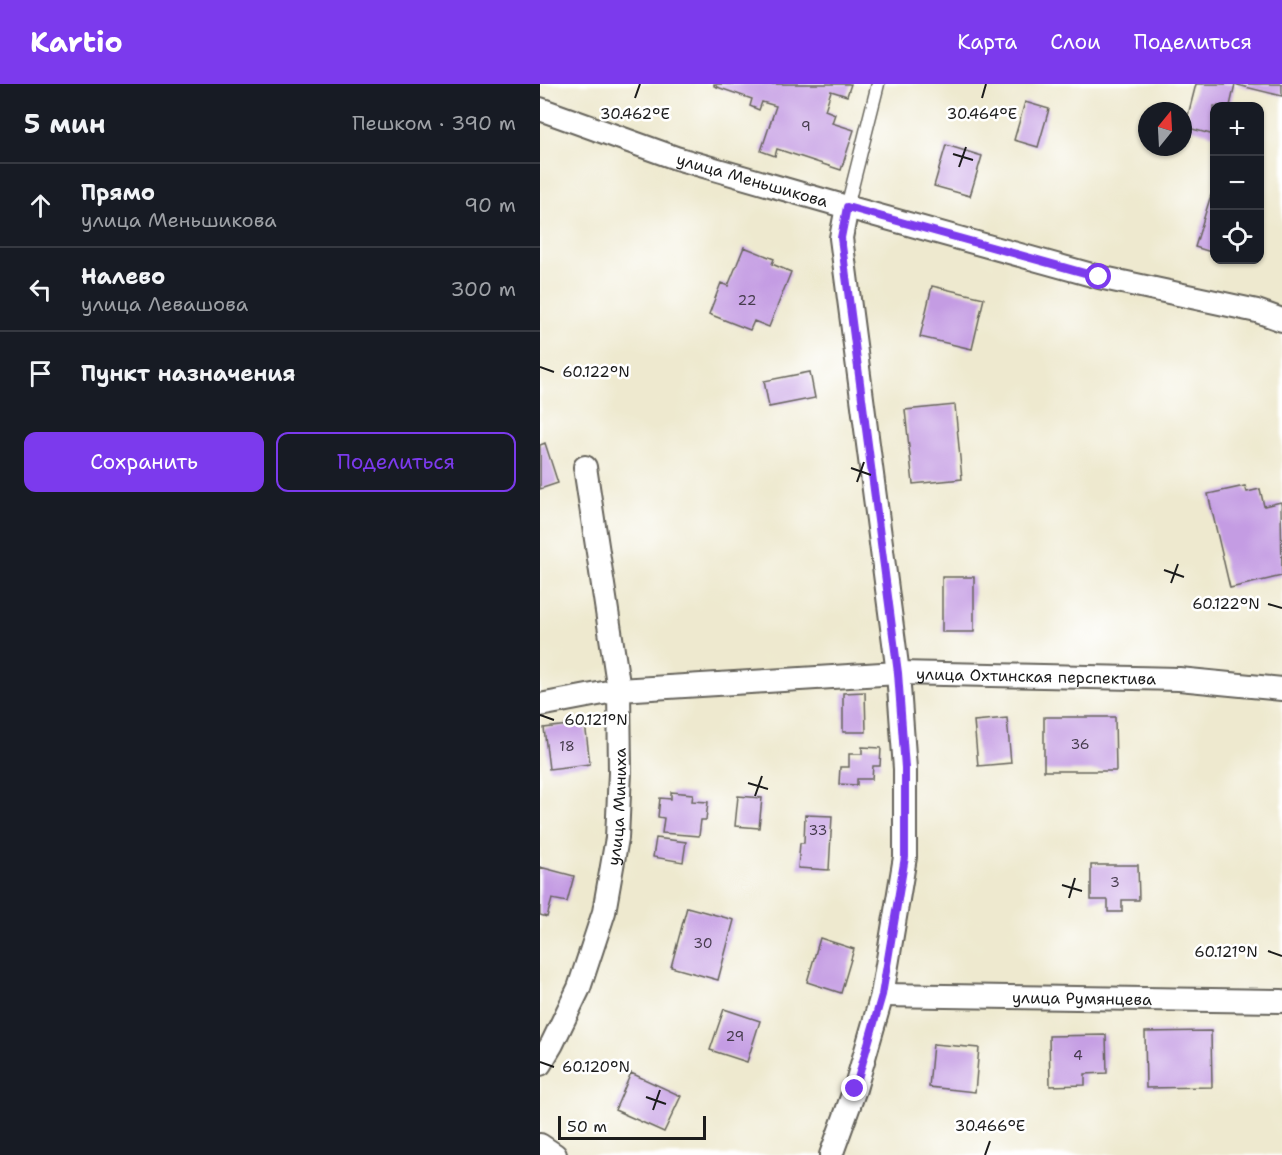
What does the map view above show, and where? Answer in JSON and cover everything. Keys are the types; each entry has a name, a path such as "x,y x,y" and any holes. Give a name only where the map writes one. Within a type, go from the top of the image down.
{"street":[{"name":"улица Меньшикова","path":"540,109 676,158 847,207 1099,277 1257,311 1282,320"},
{"path":"831,1155 855,1089 882,995 905,857 905,768 898,673 841,238 847,207"},
{"name":"улица Миниха","path":"540,1064 579,988 604,912 617,838 621,772 619,690 585,467"},
{"name":"улица Охтинская перспектива","path":"540,705 619,690 898,673 1179,679 1282,689"},
{"name":"улица Румянцева","path":"882,995 1282,1001"},
{"path":"540,1146 555,1155"}],"lane":[{"path":"847,207 878,84"}],"building":[{"path":"714,84 851,84 847,96 831,91 825,110 835,114 832,123 854,130 841,170 777,149 775,156 761,151 776,106 762,102 759,110 750,106 752,99 714,86"},
{"path":"1196,84 1235,84 1231,102 1210,102 1210,134 1192,129 1191,102"},
{"path":"1282,84 1282,96 1237,85"},
{"path":"1025,102 1049,109 1038,147 1014,140"},
{"path":"946,145 982,156 970,196 934,186"},
{"path":"1210,198 1210,252 1195,247"},
{"path":"744,247 774,259 772,264 791,272 769,327 754,321 750,330 709,314 721,283 728,286"},
{"path":"932,286 984,298 972,349 920,337"},
{"path":"810,372 815,398 769,407 764,381"},
{"path":"955,405 962,479 913,484 905,410"},
{"path":"545,443 558,483 540,489 540,445"},
{"path":"1245,486 1247,492 1260,489 1264,506 1281,502 1282,576 1230,588 1208,494"},
{"path":"942,577 974,577 974,632 942,632"},
{"path":"865,692 866,732 843,732 843,693"},
{"path":"1044,717 1115,717 1116,771 1044,771"},
{"path":"1007,718 1011,763 978,766 974,721"},
{"path":"585,723 590,764 549,769 544,728"},
{"path":"862,747 881,748 880,766 873,766 872,779 857,779 857,785 839,784 840,767 849,767 849,754 862,754"},
{"path":"671,792 693,794 692,801 708,802 706,820 701,820 699,836 662,833 664,818 658,817 660,798 671,799"},
{"path":"738,796 762,798 759,828 735,826"},
{"path":"805,815 832,816 829,870 798,868 800,843 804,843"},
{"path":"656,838 686,842 683,862 653,857"},
{"path":"1091,865 1138,865 1139,900 1122,900 1122,912 1108,912 1108,900 1091,900"},
{"path":"540,867 574,876 567,902 552,899 547,917 540,915"},
{"path":"687,907 734,920 718,980 671,967"},
{"path":"820,938 854,949 841,993 807,982"},
{"path":"724,1009 760,1021 747,1062 710,1050"},
{"path":"1211,1031 1212,1087 1146,1088 1145,1032"},
{"path":"1106,1035 1107,1073 1085,1074 1085,1085 1050,1086 1049,1036"},
{"path":"933,1044 979,1048 975,1092 929,1087"},
{"path":"631,1073 681,1096 664,1132 615,1110"}],"route":[{"path":"855,1089 882,995 905,857 905,768 898,673 841,238 847,207 1099,277"}]}
